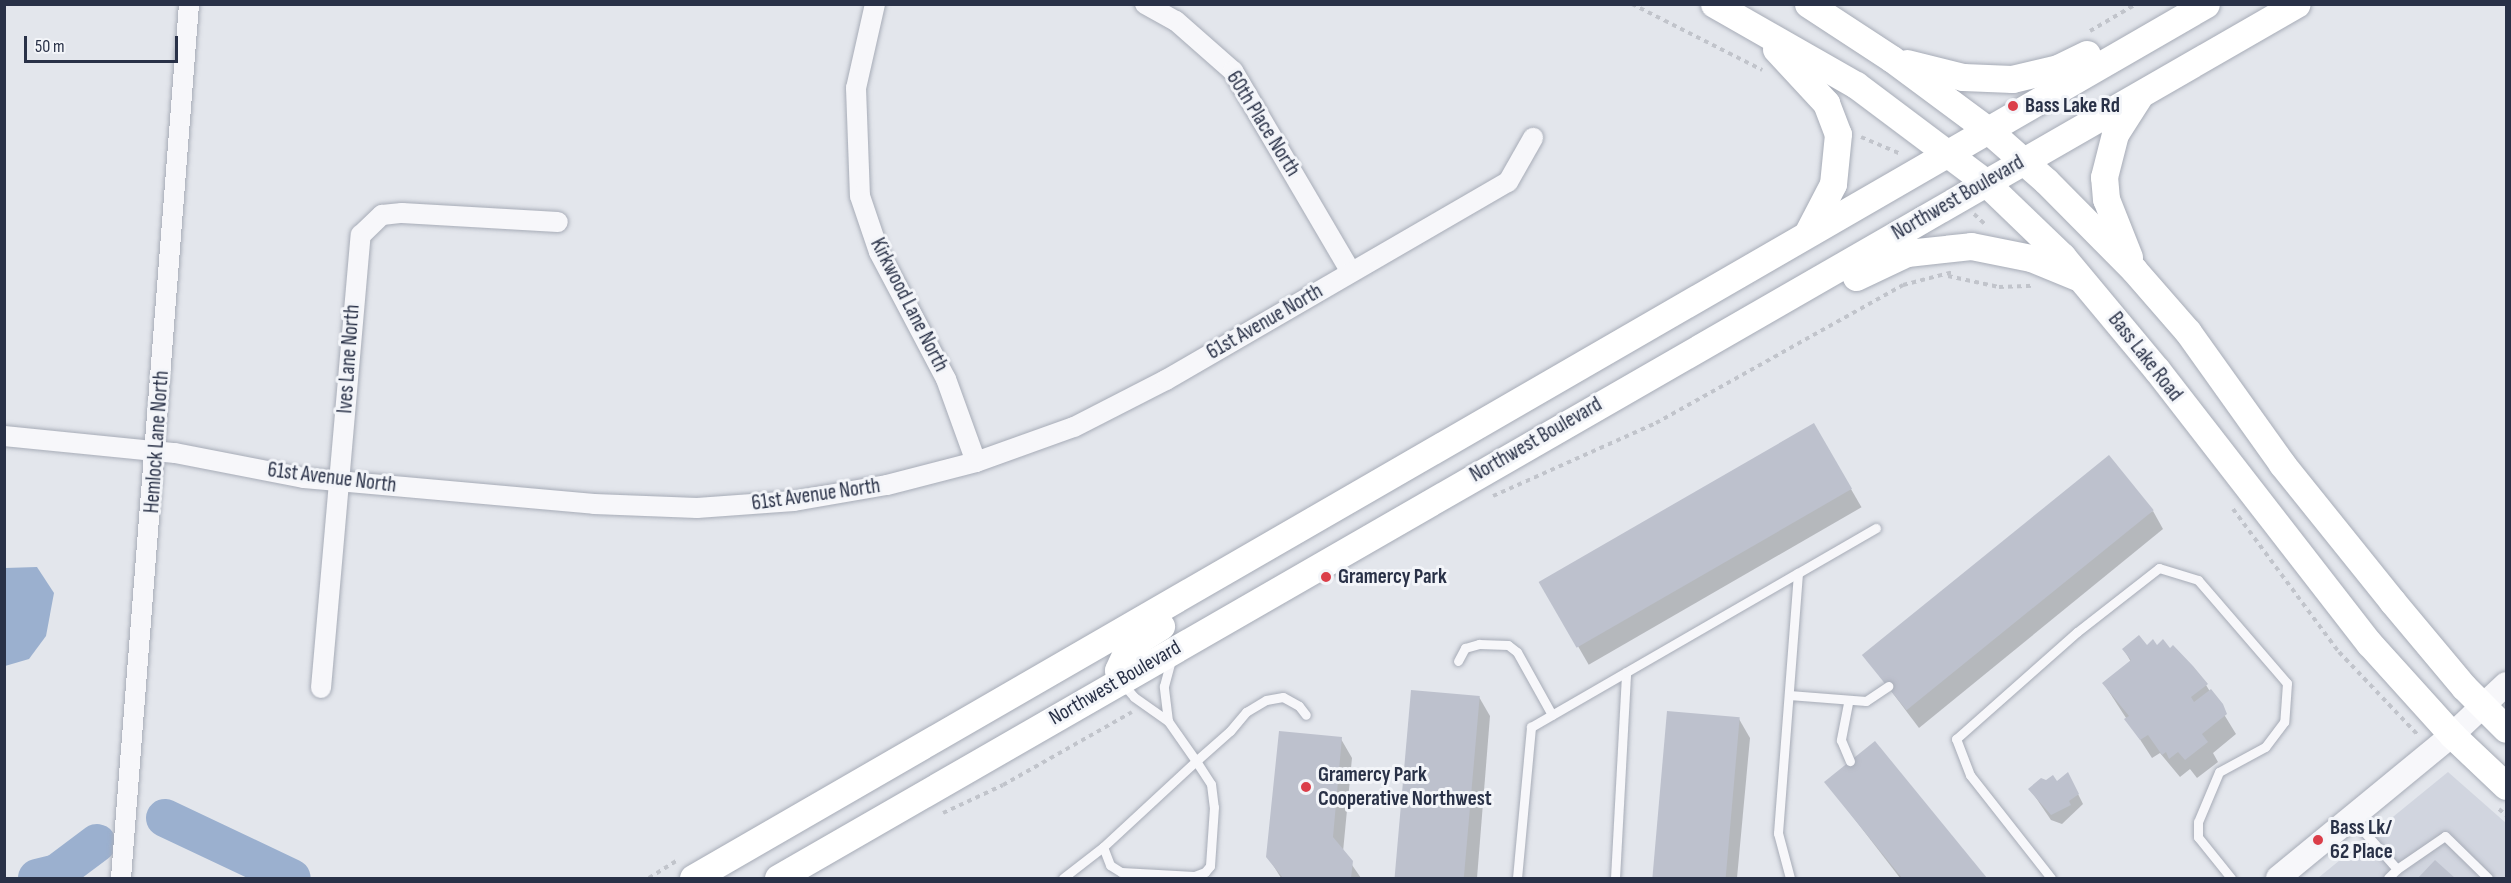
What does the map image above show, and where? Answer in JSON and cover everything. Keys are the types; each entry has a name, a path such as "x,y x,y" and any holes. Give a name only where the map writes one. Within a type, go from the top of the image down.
{"main road":[{"name":"Bass Lake Road","path":"1714,4 1856,85 1985,182 2084,280 2369,643 2452,735 2506,786"},
{"path":"1808,4 1892,59 1988,130 2134,270 2188,332 2282,464 2386,594 2483,706 2506,729"},
{"path":"1892,59 1963,77 2012,79 2036,75 2081,57 2174,4"},
{"name":"Northwest Boulevard","path":"693,879 2206,4"},
{"name":"Northwest Boulevard","path":"778,879 1667,364 2296,4"},
{"path":"1750,23 1809,82 1834,121 1838,134 1833,184 1807,235"},
{"path":"2134,270 2106,199 2104,177 2115,134 2141,94"},
{"path":"1667,364 1711,359 1885,261 1933,248 2004,250 2084,280"},
{"path":"1120,681 1120,662 1134,643 1392,495 1425,457"}],"street":[{"name":"Hemlock Lane North","path":"121,879 157,451 189,4"},
{"name":"Kirkwood Lane North","path":"875,4 856,88 860,196 879,252 946,379 976,462"},
{"name":"60th Place North","path":"1145,4 1176,21 1233,71 1351,272"},
{"name":"61st Avenue North","path":"4,436 157,451 339,482 594,504 697,508 794,501 875,487 976,462 1074,427 1166,380 1508,182 1533,138"},
{"name":"Ives Lane North","path":"321,688 357,254 362,235 371,223 382,215 402,213 558,222"},
{"path":"2278,879 2452,735 2506,684"}],"lane":[{"path":"1517,879 1531,727 1876,528"},
{"path":"2051,879 1970,775 1956,739 2077,632 2159,568 2198,580 2286,682 2284,722 2265,747 2219,772 2198,822 2198,837 2231,879"},
{"path":"1790,879 1779,832 1798,573"},
{"path":"1458,661 1465,648 1479,644 1508,645 1517,652 1552,715"},
{"path":"1168,721 1164,687 1169,662 1177,647"},
{"path":"1615,879 1626,672"},
{"path":"1103,847 1110,865 1121,872 1194,876 1204,872 1210,866 1214,807 1211,784 1168,721 1134,697 1120,681"},
{"path":"1789,695 1848,703 1866,701 1888,686"},
{"path":"1064,879 1103,847 1246,712 1266,700 1283,697 1299,706 1306,715"},
{"path":"1848,703 1841,740 1842,750 1850,761"},
{"path":"2351,817 2397,869"},
{"path":"2388,879 2397,869 2445,836 2488,879"}],"path":[{"path":"1632,4 1726,49 1770,75"},
{"path":"1851,133 1906,158"},
{"path":"1487,499 1656,423 1903,285 1947,276 1963,266"},
{"path":"1947,276 1999,287 2041,286"},
{"path":"939,814 1003,785 1134,711"}],"shaded area":[{"path":"2448,772 2506,823 2506,878 2318,878"}],"water":[{"path":"37,567 54,593 46,636 29,659 5,666 5,568"}],"building":[{"path":"1814,423 1852,489 1577,648 1539,582"},
{"path":"2109,455 2154,510 1907,710 1862,655"},
{"path":"2139,635 2147,645 2153,639 2157,645 2163,639 2170,648 2173,645 2208,684 2191,697 2194,702 2211,689 2223,704 2227,714 2202,734 2208,742 2185,760 2178,752 2169,759 2166,752 2162,755 2148,735 2140,740 2124,719 2129,716 2102,683 2131,660 2122,649"},
{"path":"1411,690 1480,696 1464,878 1395,878"},
{"path":"1667,711 1740,717 1726,878 1652,878"},
{"name":"Gramercy Park Cooperative Northwest","path":"1279,731 1342,737 1333,837 1353,861 1351,878 1283,878 1266,857"},
{"path":"1875,741 1987,878 1902,878 1824,782"},
{"path":"2068,772 2079,794 2069,801 2071,805 2051,815 2028,789 2041,778 2046,780 2053,775 2057,781"},
{"path":"2435,860 2455,878 2418,878"}],"waterway":[{"path":"165,818 292,878"},
{"path":"37,878 57,873 97,843"}],"place":[{"name":"Bass Lake Rd","path":"2013,106"},
{"name":"Gramercy Park","path":"1326,577"},
{"name":"Gramercy Park Cooperative Northwest","path":"1306,787"},
{"name":"Bass Lk/ 62 Place","path":"2318,840"}]}
